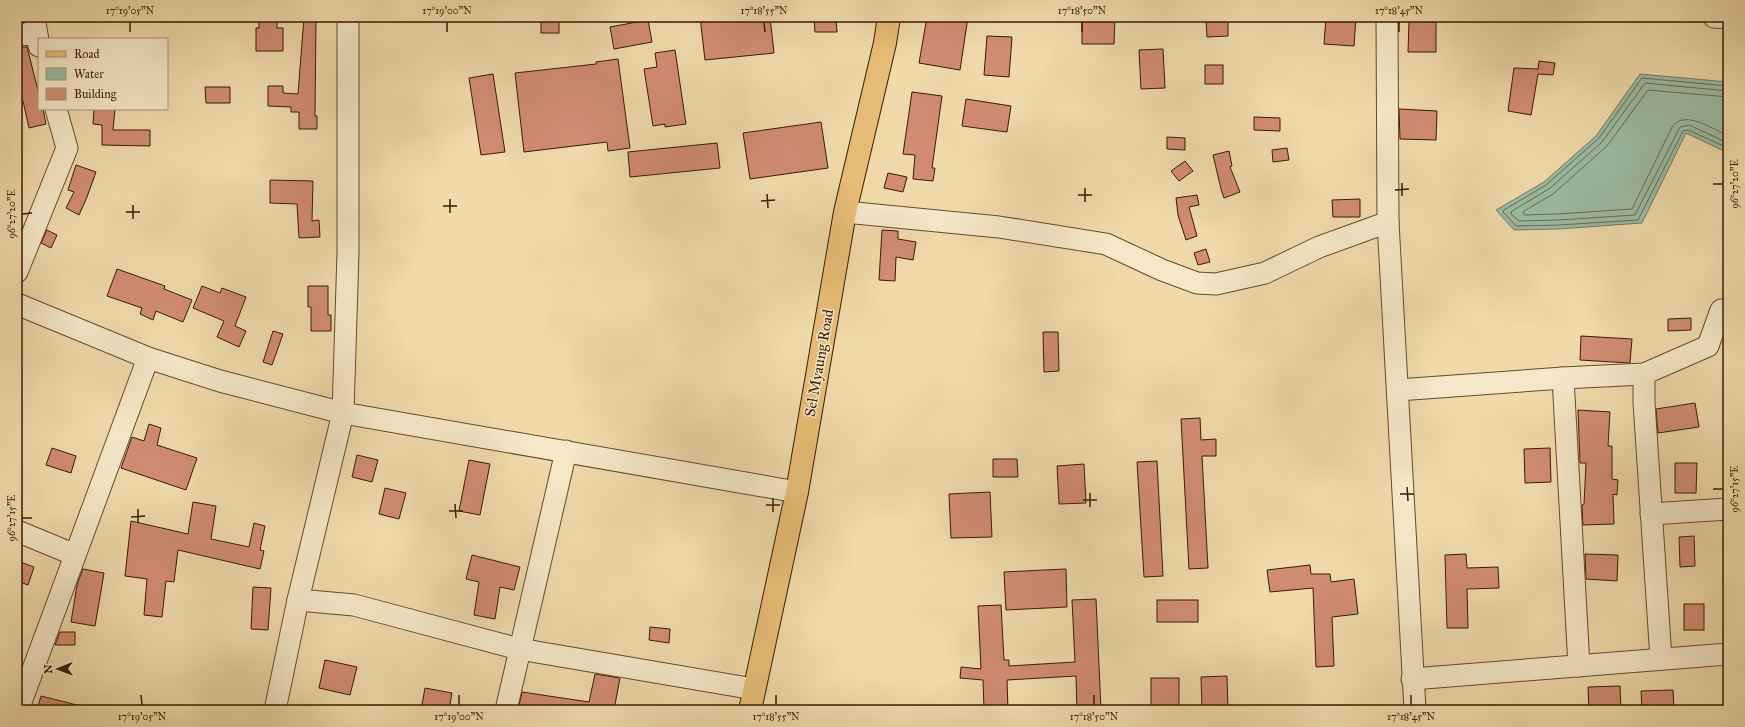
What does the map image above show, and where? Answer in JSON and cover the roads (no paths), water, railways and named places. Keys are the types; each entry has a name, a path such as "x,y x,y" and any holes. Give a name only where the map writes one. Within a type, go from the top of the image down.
{"main road":[{"name":"Sel Myaung Road","path":"750,710 797,492 845,212 885,43 889,17"}],"street":[{"path":"275,710 298,600 343,413 348,253 348,17"},
{"path":"1387,17 1388,222 1412,679 1415,710"},
{"path":"1714,17 1728,18"},
{"path":"17,272 67,148 56,110"},
{"path":"845,212 999,227 1106,244 1162,270 1197,283 1216,284 1265,273 1319,247 1388,222"},
{"path":"17,304 148,358 227,383 343,413 797,492"},
{"path":"1398,390 1563,378 1644,374 1708,346 1726,310"},
{"path":"18,710 148,358"},
{"path":"1644,374 1644,402 1661,659"},
{"path":"1563,378 1580,666"},
{"path":"506,710 566,451"},
{"path":"1651,514 1728,509"},
{"path":"17,531 75,554"},
{"path":"298,600 354,605 519,649 754,689"},
{"path":"1412,679 1728,654"}],"water":[{"path":"1640,74 1728,82 1728,153 1686,133 1642,223 1559,229 1514,230 1496,210 1544,182 1596,136"}]}
